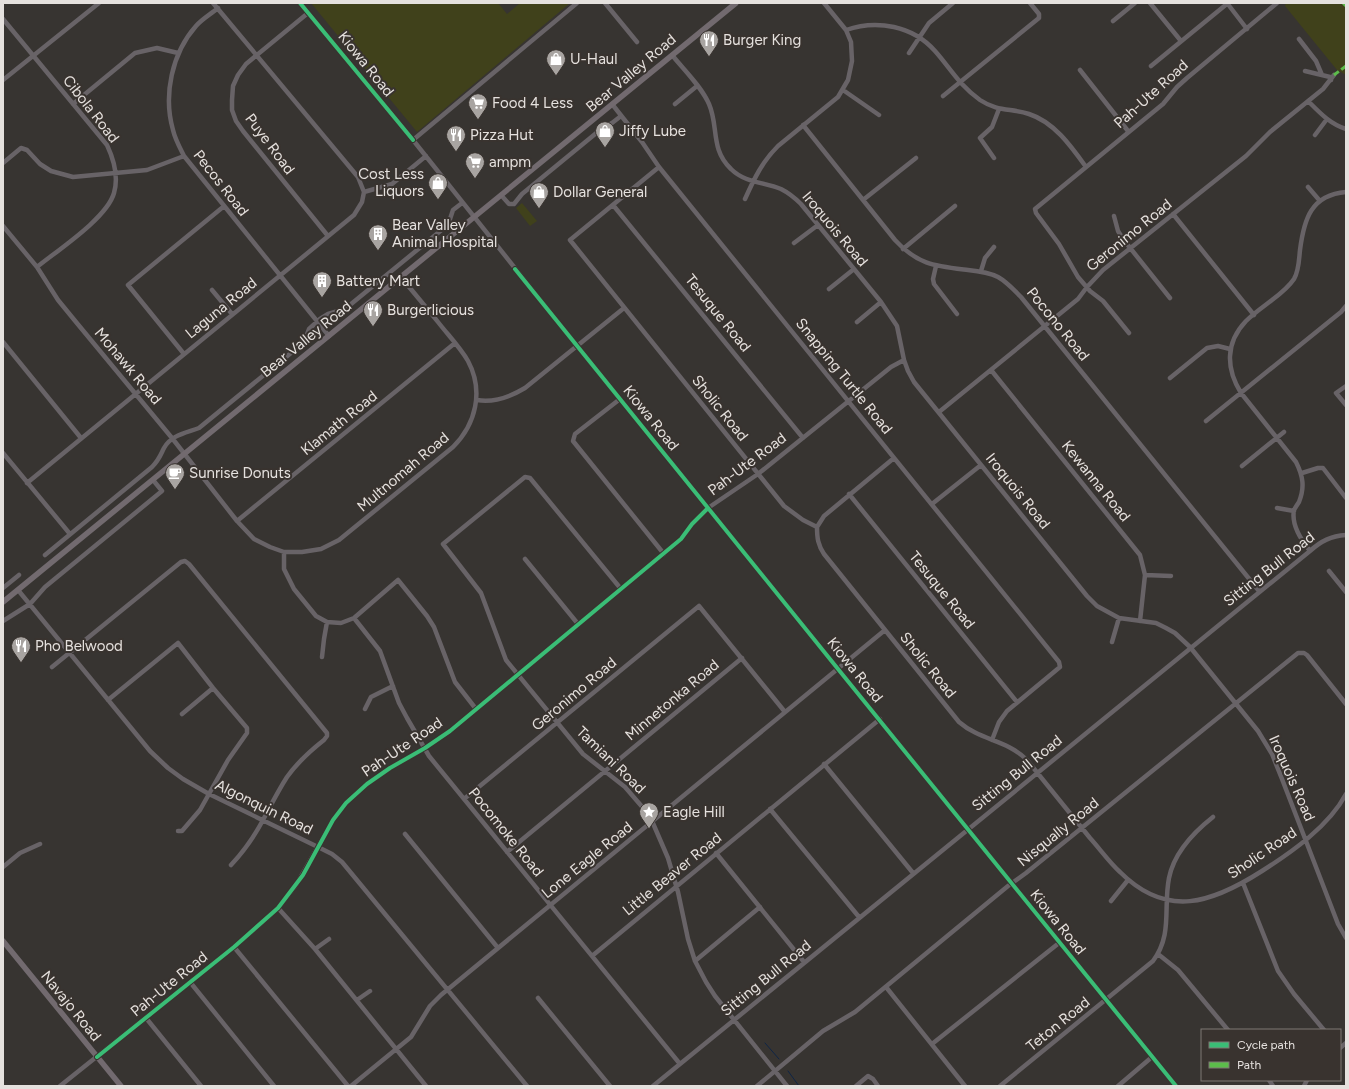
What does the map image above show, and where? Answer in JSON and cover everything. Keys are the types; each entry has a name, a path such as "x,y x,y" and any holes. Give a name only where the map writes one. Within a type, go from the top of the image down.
{"main road":[{"name":"Bear Valley Road","path":"3,602 736,3"},
{"name":"Navajo Road","path":"3,941 121,1086"}],"street":[{"path":"3,80 99,3"},
{"path":"214,3 358,177 364,192 392,184 426,156"},
{"name":"Kiowa Road","path":"300,3 426,156 577,346 1176,1086"},
{"path":"413,140 577,3"},
{"path":"605,3 637,42"},
{"path":"745,199 761,165 770,154 838,97 848,80 853,57 851,42 846,30 824,3"},
{"path":"909,53 918,37 929,23 953,3"},
{"path":"943,96 1039,18 1039,14 1030,3"},
{"path":"1113,21 1135,3"},
{"path":"1150,3 1181,41"},
{"path":"1151,66 1228,3 1247,29"},
{"name":"Pah-Ute Road","path":"1087,287 1078,277 1051,231 1036,213 1035,209 1128,131 1163,104 1177,87 1187,78 1277,3"},
{"name":"Pecos Road","path":"218,8 196,25 178,53 169,89 169,106 173,130 184,156 223,207 329,336"},
{"name":"Puye Road","path":"308,13 246,64 238,75 233,86 232,110 236,121 253,144 328,236"},
{"name":"Cibola Road","path":"3,19 107,146 113,159 116,174 114,193 105,211 37,267"},
{"path":"846,30 857,26 871,24 904,29 918,37 935,50 959,82 982,101 999,109 1028,114 1045,121 1066,141 1086,166"},
{"path":"1299,39 1316,61 1322,75"},
{"path":"73,104 135,54 157,48 178,53"},
{"name":"Iroquois Road","path":"672,55 697,86 709,105 714,121 715,139 723,159 730,169 752,182 782,190 801,204 881,302 897,326 904,360 914,382 1087,596 1097,606 1119,618 1156,623 1175,633 1190,647 1258,731 1272,754 1338,924 1346,938"},
{"path":"1080,70 1128,131"},
{"path":"1305,71 1322,75"},
{"name":"Geronimo Road","path":"939,412 1078,299 1103,270 1246,156 1270,132 1323,89 1332,78 1322,75"},
{"path":"675,104 697,86"},
{"path":"843,90 879,115"},
{"path":"1308,102 1336,126 1346,129"},
{"name":"Snapping Turtle Road","path":"612,104 642,142 659,167 1059,662 1060,667 1017,702"},
{"path":"994,158 980,138 992,127 999,109"},
{"path":"501,195 509,204 514,204 526,190 600,130 612,124 621,116"},
{"path":"1315,135 1327,119"},
{"name":"Pocono Road","path":"803,125 903,249 913,257 936,266 982,271 997,277 1010,286 1021,297 1260,591"},
{"path":"3,163 21,148 27,150 40,164 51,171 73,176 116,174 147,170 184,156"},
{"path":"863,200 916,158"},
{"path":"613,205 659,167"},
{"path":"1308,187 1320,201"},
{"name":"Laguna Road","path":"27,483 354,215 362,202 364,192"},
{"path":"1310,550 1298,533 1294,522 1294,511 1303,486 1302,473 1296,462 1241,393 1234,382 1229,363 1230,349 1237,333 1246,321 1287,287 1295,278 1299,265 1302,235 1307,217 1320,201 1334,193 1346,192"},
{"path":"45,555 158,462 165,447 172,438 182,433 199,428 302,344 309,329 317,321 328,314 345,309 444,228 450,220 454,210 462,203"},
{"name":"Sholic Road","path":"613,205 570,240 784,506 803,520 817,527 817,537 824,554 959,722 968,730 982,737 1008,746 1020,753 1113,866 1128,880 1150,895 1167,901 1187,902 1209,898 1243,883 1270,866 1327,820 1346,794"},
{"name":"Tesuque Road","path":"613,205 803,438"},
{"path":"903,249 955,206"},
{"path":"184,354 128,285 223,207"},
{"path":"1173,214 1254,315"},
{"path":"1114,216 1118,232 1170,298"},
{"path":"794,243 818,225"},
{"name":"Mohawk Road","path":"3,226 37,267 58,300 172,438 238,521"},
{"path":"982,271 985,258 994,247"},
{"path":"936,266 933,279 934,284 957,314"},
{"path":"829,288 854,269"},
{"name":"Multnomah Road","path":"238,521 254,539 284,552 311,552 321,549 339,540 461,439 471,421 477,400 475,380 468,362 455,343 401,277"},
{"path":"1087,287 1103,301 1128,333"},
{"path":"212,290 232,314"},
{"path":"857,322 881,302"},
{"path":"1206,422 1341,312 1346,306"},
{"path":"477,400 500,400 525,388 624,308"},
{"path":"3,342 81,438"},
{"name":"Klamath Road","path":"238,521 455,343"},
{"path":"1170,378 1207,348 1218,346 1230,349"},
{"name":"Pah-Ute Road","path":"60,1086 234,947 278,908 303,875 333,820 346,803 367,784 390,768 425,748 450,730 682,539 692,524 708,508 758,474 891,367 904,360"},
{"name":"Kewanna Road","path":"991,370 1140,555 1145,574 1140,621"},
{"path":"1346,386 1336,393 1346,405"},
{"path":"620,399 575,434 574,441 664,554"},
{"path":"1242,466 1284,432"},
{"path":"3,453 70,534"},
{"path":"817,527 824,516 894,458"},
{"path":"932,504 981,465"},
{"path":"1302,473 1323,468 1346,498"},
{"name":"Tamiani Road","path":"621,589 530,478 525,476 442,544 481,593 506,660 583,754 629,790 652,821 664,845 695,961 706,982 734,1020 788,1086"},
{"path":"3,621 30,604 45,587 162,490 153,480"},
{"name":"Tesuque Road","path":"849,494 1017,702"},
{"path":"1277,508 1294,511"},
{"name":"Sitting Bull Road","path":"652,1086 1310,550 1325,540 1346,534"},
{"path":"284,552 284,569 294,589 316,616 327,622 341,623 354,618 398,580 434,627 455,682 476,709"},
{"path":"525,559 578,624"},
{"path":"52,667 181,562 184,561 189,564 327,732 327,736 301,760 288,776 275,795 263,820 245,849 231,865"},
{"path":"1329,571 1346,592"},
{"path":"1145,574 1171,576"},
{"path":"3,588 19,576"},
{"name":"Algonquin Road","path":"18,590 150,751 168,768 183,779 209,794 332,854 342,862 526,1086"},
{"name":"Geronimo Road","path":"464,800 699,606 742,658"},
{"name":"Pocomoke Road","path":"354,618 380,651 407,718 429,756 680,1064"},
{"path":"1112,642 1119,618"},
{"path":"322,657 327,622"},
{"name":"Lone Eagle Road","path":"351,1086 411,1037 430,1006 448,990 885,630"},
{"path":"108,700 178,643 247,728 247,733 228,760 200,810 182,831 178,831"},
{"name":"Nisqually Road","path":"756,1086 823,1031 855,1012 1298,653 1304,653 1307,655 1346,704"},
{"path":"742,658 785,712"},
{"name":"Minnetonka Road","path":"507,852 742,658"},
{"path":"365,709 371,697 393,686"},
{"path":"182,714 213,688"},
{"path":"992,740 999,722 1007,711 1017,702"},
{"name":"Little Beaver Road","path":"592,956 880,719"},
{"path":"824,764 913,873"},
{"path":"770,809 859,917"},
{"name":"Teton Road","path":"1000,1086 1146,968 1158,954 1165,937 1169,877 1180,851 1199,829 1213,817"},
{"path":"405,834 498,948"},
{"path":"3,867 20,853 40,844"},
{"path":"716,853 804,962"},
{"path":"1111,901 1128,880"},
{"path":"1243,883 1278,971 1294,994 1323,1029"},
{"path":"695,961 760,907"},
{"path":"278,908 315,948 426,1086"},
{"path":"315,948 329,939"},
{"path":"932,1044 1059,943"},
{"path":"234,947 348,1086"},
{"path":"1158,954 1178,970 1227,1029"},
{"path":"190,982 274,1086"},
{"path":"886,987 965,1086"},
{"path":"357,1000 370,991"},
{"path":"538,998 610,1086"},
{"path":"146,1018 201,1086"},
{"path":"1118,1086 1152,1057"},
{"path":"856,1086 868,1076 873,1079 878,1086"}],"shaded area":[{"path":"311,3 498,3 507,14 520,3 570,3 417,132"},
{"path":"1286,3 1346,3 1346,75 1337,70 1285,6"},
{"path":"522,203 537,221 530,226 516,208"}],"waterway":[{"path":"765,1043 779,1059"},
{"path":"788,1071 799,1086"}],"marked path":[{"path":"1343,3 1346,6"},
{"path":"1334,75 1346,66"}],"cycle path":[{"path":"300,3 413,140"},
{"path":"515,269 1176,1086"},
{"path":"97,1057 234,947 278,908 303,875 333,820 346,803 367,784 450,731 681,539 692,524 708,508"}],"place":[{"name":"Burger King","path":"709,57"},
{"name":"U-Haul","path":"556,76"},
{"name":"Food 4 Less","path":"478,120"},
{"name":"Jiffy Lube","path":"605,148"},
{"name":"Pizza Hut","path":"456,152"},
{"name":"ampm","path":"475,179"},
{"name":"Cost Less Liquors","path":"438,200"},
{"name":"Dollar General","path":"539,209"},
{"name":"Bear Valley Animal Hospital","path":"378,251"},
{"name":"Battery Mart","path":"322,298"},
{"name":"Burgerlicious","path":"373,327"},
{"name":"Sunrise Donuts","path":"175,490"},
{"name":"Pho Belwood","path":"21,663"},
{"name":"Eagle Hill","path":"649,829"}]}
